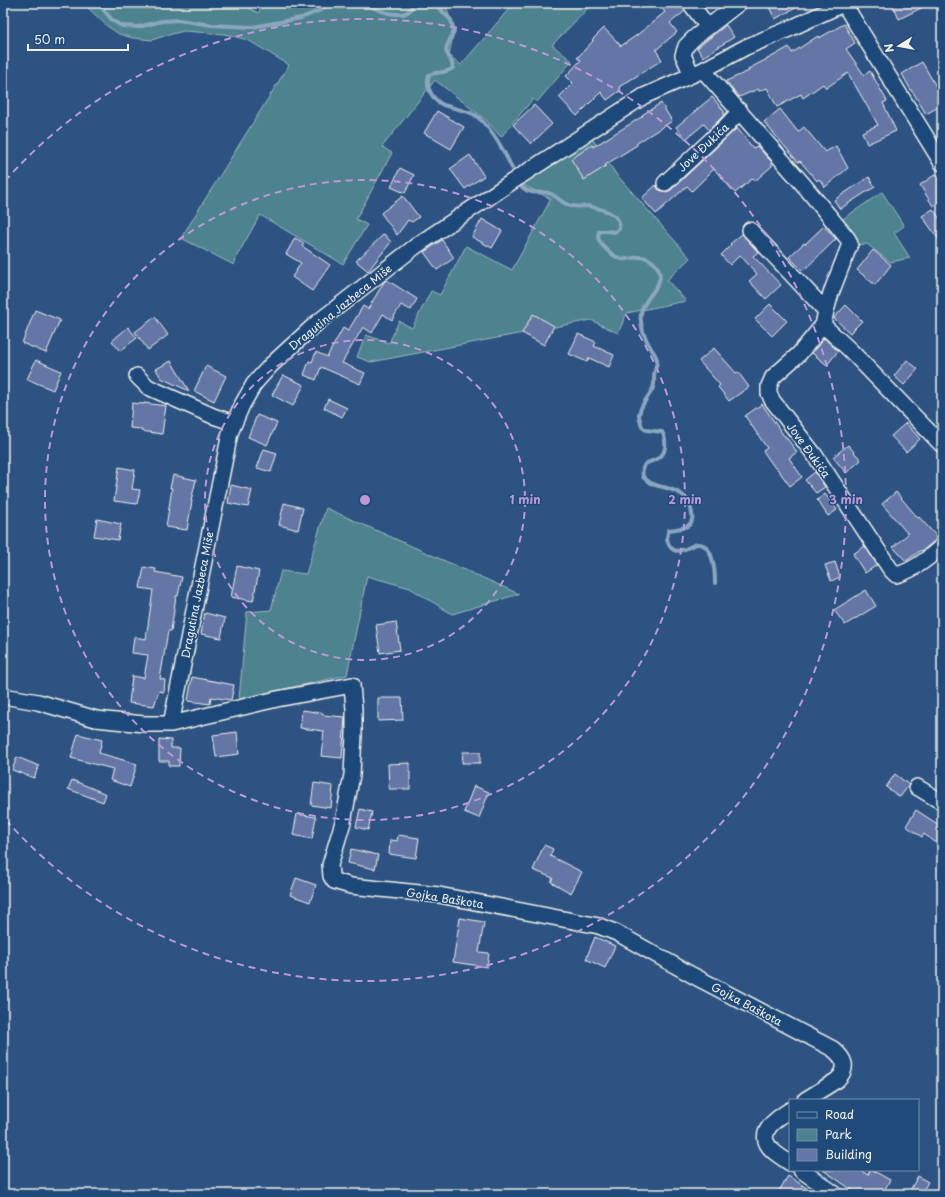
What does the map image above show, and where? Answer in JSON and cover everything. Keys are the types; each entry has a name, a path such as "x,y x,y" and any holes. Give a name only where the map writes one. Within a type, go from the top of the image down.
{"street":[{"path":"690,3 708,27"},
{"path":"697,72 684,58 684,49 694,38 739,3"},
{"path":"844,3 942,163"},
{"name":"Dragutina Jazbeca Miše","path":"171,724 230,433 242,405 254,384 271,365 318,322 416,246 644,96 697,72 746,47 844,3"},
{"name":"Jove Đukića","path":"697,72 740,111 802,183 848,239 850,244 825,318 799,354 773,377 769,386 769,393 772,400 814,454 891,570 896,575 902,574 927,560 942,546"},
{"name":"Jove Đukića","path":"665,183 740,111"},
{"path":"750,230 813,298 825,318 850,350 942,444"},
{"path":"137,376 148,387 213,416 234,423"},
{"name":"Gojka Baškota","path":"171,724 277,699 352,686 354,734 352,775 343,822 330,864 331,876 334,881 351,886 439,895 599,926 617,933 840,1054 844,1066 841,1076 807,1099"},
{"path":"3,696 38,702 96,719 144,724 171,724"},
{"path":"916,788 942,802"},
{"path":"789,1111 777,1118 770,1125 766,1131 765,1137 771,1150 789,1162"},
{"path":"801,1171 835,1194"}],"green space":[{"path":"83,3 240,3 258,13 265,3 445,3 454,31 449,55 461,65 514,3 593,3 552,45 572,61 537,102 533,99 501,137 486,120 435,80 382,147 392,153 356,219 367,225 343,264 260,215 237,256 234,265 181,238 289,65 248,40 224,34 184,31 152,40 133,38 119,34 107,26"},
{"path":"591,137 616,174 690,258 667,280 686,301 627,313 618,333 591,320 371,362 357,357 366,335 389,343 399,321 412,328 431,291 440,295 466,246 512,270 551,199 520,183"},
{"path":"882,192 904,226 894,233 910,258 890,262 867,244 855,245 840,221"},
{"path":"326,508 519,594 452,614 410,588 367,576 347,675 239,699 247,612 271,610 281,571 306,574"}],"building":[{"path":"657,3 681,3 685,11 670,23 677,32 656,50 662,60 619,87 621,90 607,100 601,92 577,116 559,97 573,83 566,76 581,60 577,58 604,28 621,46 637,35 665,12"},
{"path":"767,3 805,3 775,19"},
{"path":"892,3 931,3 899,19"},
{"path":"844,24 855,43 846,49 864,75 870,71 887,101 883,103 896,131 867,144 862,132 878,125 848,73 826,88 823,84 803,98 801,94 777,107 767,88 759,91 758,89 739,97 726,81 749,71 748,69 789,47 792,53 818,36 819,38"},
{"path":"726,25 734,37 703,57 697,48"},
{"path":"922,62 942,97 942,105 926,114 902,74"},
{"path":"712,97 724,111 724,115 709,130 704,124 686,139 676,127"},
{"path":"661,103 672,121 637,143 637,145 584,180 571,159 592,145 593,147 643,116 642,115"},
{"path":"534,105 552,124 531,144 513,125"},
{"path":"780,109 798,132 804,127 825,152 836,146 848,168 825,187 819,179 817,181 800,161 798,162 764,122"},
{"path":"437,111 464,127 451,149 424,133"},
{"path":"737,128 753,148 757,146 772,162 772,166 755,181 753,178 735,193 714,169 692,191 687,186 656,214 642,198 656,185 658,189 662,191 667,192 671,190"},
{"path":"470,155 484,176 465,189 450,169"},
{"path":"400,168 414,175 405,193 391,187"},
{"path":"936,174 942,182 942,200 933,206 920,185"},
{"path":"869,177 875,187 840,209 834,200"},
{"path":"403,196 419,217 412,222 408,220 397,235 381,213"},
{"path":"933,209 942,222 942,244 922,216"},
{"path":"482,219 502,231 492,248 472,237"},
{"path":"824,226 836,239 803,271 789,257"},
{"path":"384,234 391,242 368,271 356,261"},
{"path":"742,234 758,252 753,256 781,285 766,299 749,281 757,274 740,255 730,265 721,255 731,245 730,244"},
{"path":"295,238 304,243 302,246 330,265 312,291 292,277 301,263 286,254"},
{"path":"442,240 454,258 437,270 424,252"},
{"path":"873,250 891,265 875,285 857,270"},
{"path":"387,280 417,299 411,310 401,305 392,320 383,314 372,333 363,327 342,363 365,373 360,384 321,367 316,380 304,375 309,361 312,362 316,352 327,357 343,328 348,331 363,306 368,309 384,282"},
{"path":"770,304 787,321 772,336 755,319"},
{"path":"846,305 862,321 850,333 834,318"},
{"path":"35,310 60,320 46,353 22,343"},
{"path":"533,314 554,326 544,345 522,333"},
{"path":"155,317 168,335 148,350 135,332"},
{"path":"128,327 137,338 120,351 112,341"},
{"path":"578,334 596,342 594,346 614,355 609,367 589,358 587,362 569,354"},
{"path":"824,338 838,351 827,365 812,353"},
{"path":"714,348 736,373 738,372 749,387 729,401 718,387 720,385 699,361"},
{"path":"36,360 61,371 53,390 27,379"},
{"path":"907,360 918,369 904,385 894,376"},
{"path":"171,361 189,391 161,378 156,369"},
{"path":"206,366 226,376 214,401 194,391"},
{"path":"283,375 304,385 293,406 272,395"},
{"path":"328,399 347,408 342,417 324,408"},
{"path":"132,403 166,406 162,434 130,428"},
{"path":"762,404 797,452 789,458 802,477 790,486 763,451 767,448 745,416"},
{"path":"257,415 277,423 267,445 248,437"},
{"path":"906,423 920,439 906,452 891,436"},
{"path":"848,445 861,460 846,473 833,457"},
{"path":"264,449 277,453 271,472 257,468"},
{"path":"119,467 135,470 132,489 140,490 137,504 114,501"},
{"path":"815,472 825,487 816,493 805,480"},
{"path":"173,475 196,480 191,501 187,530 166,527 172,488 170,488"},
{"path":"231,485 252,490 248,507 228,503"},
{"path":"896,492 918,518 919,517 938,538 922,551 921,550 906,561 893,547 908,534 882,504"},
{"path":"825,494 837,510 828,516 817,500"},
{"path":"284,503 303,508 298,530 279,525"},
{"path":"97,519 121,524 118,540 94,536"},
{"path":"865,546 877,565 865,573 853,554"},
{"path":"835,562 840,577 831,581 825,565"},
{"path":"237,566 259,571 253,601 231,597"},
{"path":"144,567 156,569 155,572 182,577 178,596 176,596 171,631 168,631 160,679 165,680 164,692 159,691 154,706 129,703 132,676 144,678 148,655 132,653 134,637 146,639 153,590 140,588"},
{"path":"866,590 876,606 845,625 834,610"},
{"path":"205,613 225,618 221,638 201,634"},
{"path":"396,622 400,650 380,653 376,625"},
{"path":"192,677 234,685 231,700 211,697 210,704 188,701"},
{"path":"378,698 402,698 403,720 378,721"},
{"path":"302,710 323,713 323,715 345,717 342,758 321,756 324,731 300,728"},
{"path":"237,732 239,754 216,757 213,735"},
{"path":"78,734 102,740 99,753 137,764 130,787 110,780 113,769 71,758"},
{"path":"159,739 171,740 171,748 180,748 179,766 169,766 169,761 159,761"},
{"path":"463,752 480,752 480,763 462,763"},
{"path":"17,757 39,766 34,778 12,770"},
{"path":"410,763 410,789 389,789 388,764"},
{"path":"895,774 909,785 900,797 886,787"},
{"path":"72,780 106,794 103,802 68,789"},
{"path":"314,783 333,786 331,808 311,805"},
{"path":"474,786 489,792 479,818 464,812"},
{"path":"360,809 372,812 368,830 356,827"},
{"path":"916,810 942,827 942,847 924,834 922,837 906,826"},
{"path":"297,814 316,817 312,839 293,835"},
{"path":"398,835 419,838 416,858 389,854 390,840 397,841"},
{"path":"544,845 553,849 550,856 582,872 571,893 551,882 553,878 533,870"},
{"path":"351,849 378,855 375,869 348,863"},
{"path":"296,878 316,885 310,902 290,895"},
{"path":"460,918 484,922 479,952 489,953 487,967 453,962"},
{"path":"595,937 615,946 605,968 586,959"},
{"path":"824,1171 862,1171 868,1175 870,1171 874,1171 890,1180 882,1194 858,1194"},
{"path":"788,1176 816,1194 777,1194"},
{"path":"918,1176 928,1182 921,1194 908,1194"}],"waterway":[{"path":"98,3 112,20 122,26 138,27 162,21 179,20 211,25 253,27 301,18 321,10 328,3"},
{"path":"366,3 373,8 392,14 406,13 414,3"},
{"path":"434,3 451,20 454,31 446,51 453,68 429,75 428,84 430,92 443,105 468,112 481,120 492,132 512,168"},
{"path":"520,185 529,191 551,194 569,205 588,206 604,210 612,214 619,221 619,229 615,232 599,231 599,239 602,245 619,258 644,257 651,260 660,272 659,281 655,290 645,303 641,313 643,333 655,355 657,365 654,374 654,386 641,408 639,415 642,427 646,430 662,432 665,447 663,453 658,459 645,464 643,467 643,477 649,482 683,495 689,503 692,514 691,523 685,527 669,530 667,538 668,542 671,548 678,551 697,544 707,548 710,552 714,565 715,583"}]}
